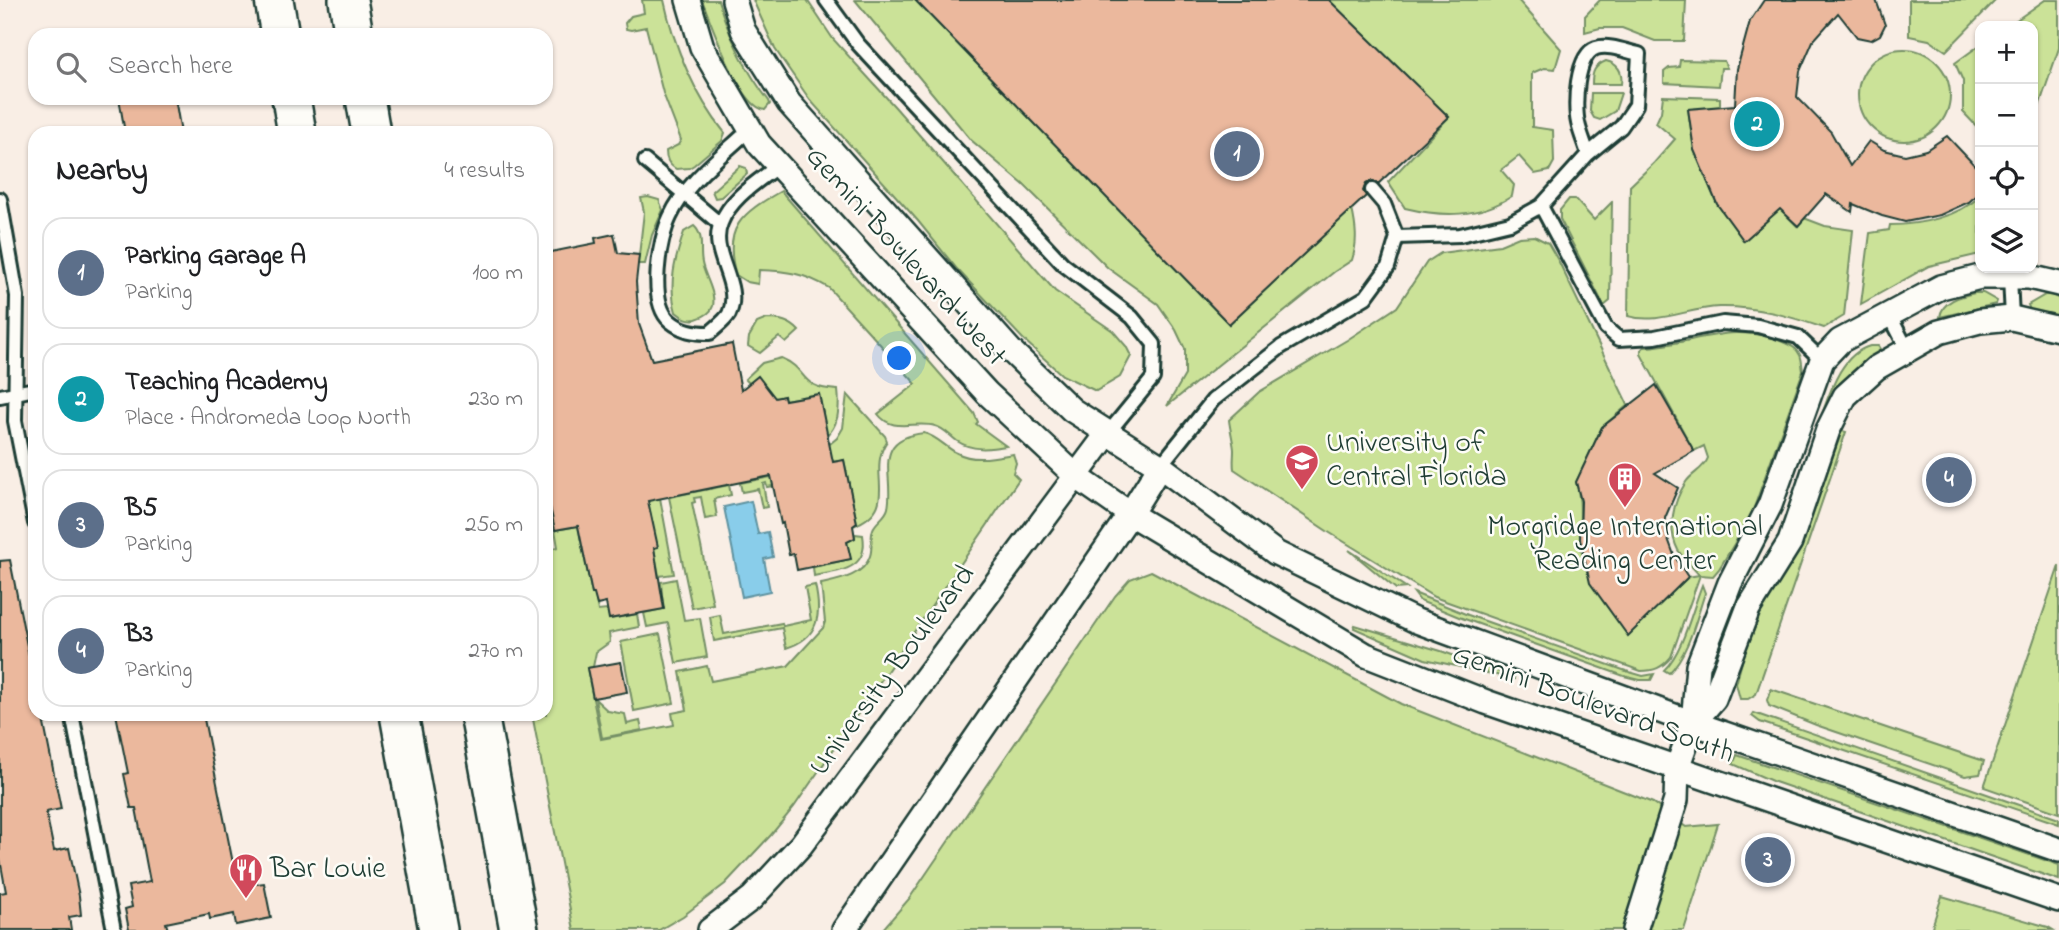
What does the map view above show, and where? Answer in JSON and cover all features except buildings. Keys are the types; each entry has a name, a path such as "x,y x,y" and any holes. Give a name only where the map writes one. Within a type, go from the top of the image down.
{"main road":[{"path":"274,0 279,28"},
{"path":"348,0 353,28"},
{"path":"292,105 296,126"},
{"path":"366,105 370,126"},
{"path":"400,721 438,930"},
{"path":"481,721 519,930"}],"street":[{"name":"Gemini Boulevard West","path":"688,0 702,47 760,144 987,393 1077,477 1130,514"},
{"name":"Gemini Boulevard West","path":"734,0 743,30 789,103 1010,350 1072,410 1160,466"},
{"path":"1635,930 1676,800 1677,768 1693,723 1698,666 1730,583 1770,505 1822,360 1840,341 1941,287 1980,277 2029,277 2059,284"},
{"path":"1693,723 1714,699 1748,609 1790,542 1828,430 1845,396 1876,368 1939,332 1980,321 2012,318 2059,329"},
{"name":"University Boulevard","path":"710,930 752,898 802,845 1108,433"},
{"path":"844,930 1130,514 1160,466"},
{"name":"Gemini Boulevard South","path":"1160,466 1276,552 1414,620 1693,723 2059,850"},
{"name":"Gemini Boulevard South","path":"1130,514 1366,655 1486,702 2059,900"}],"lane":[{"path":"825,0 858,44 1063,264 1132,317 1154,344 1153,378 1108,433"},
{"path":"1397,237 1460,235 1510,223 1541,206 1588,154 1621,127 1636,105 1639,54 1611,47 1594,48 1583,58 1579,68 1577,121 1588,154"},
{"path":"750,129 683,195 670,216 658,267 660,305 668,320 691,333 710,333 728,315 733,301 718,240 720,224 735,201 779,165"},
{"path":"645,161 720,224"},
{"path":"1160,466 1213,400 1281,347 1366,297 1388,267 1397,237 1384,204 1372,190"},
{"path":"0,199 17,296 15,421 28,487"},
{"path":"1541,206 1606,328 1619,339 1656,337 1723,323 1758,326 1798,337 1822,360"},
{"path":"2010,278 2012,318"},
{"path":"1889,314 1907,349"},
{"path":"0,396 28,391"},
{"path":"73,721 114,930"}],"green space":[{"path":"642,0 664,0 687,70 704,103 725,133 722,141 689,168 676,169 667,159 666,151 678,145 681,140 663,93 646,27 626,29 625,23 631,16 644,13"},
{"path":"702,0 718,0 739,53 769,101 770,104 765,110 755,106 736,80"},
{"path":"753,0 807,0 833,39 1055,291 1113,331 1126,346 1131,356 1120,377 1096,391 1062,375 1024,340 956,268 918,221 810,100 775,49"},
{"path":"855,0 915,0 1229,324 1352,209 1356,234 1352,260 1167,406 1185,375 1185,349 1158,304 1108,268 1024,185 971,140"},
{"path":"1329,0 1518,0 1561,49 1555,69 1544,68 1532,73 1532,127 1553,130 1554,162 1549,171 1535,174 1519,156 1501,170 1514,185 1512,196 1499,203 1460,214 1405,208 1388,182 1449,117"},
{"path":"1600,0 1686,0 1684,41 1655,41 1622,28 1600,28 1585,32 1585,16"},
{"path":"1909,0 1996,0 1946,51 1929,40 1909,36"},
{"path":"2045,0 2059,0 2059,48 2038,109 2038,21 2015,21"},
{"path":"1904,49 1922,52 1937,62 1947,77 1950,95 1947,113 1937,128 1922,138 1904,141 1886,138 1871,128 1861,113 1858,95 1861,77 1871,62 1886,52"},
{"path":"1975,49 1975,125 1963,112 1963,81 1955,63"},
{"path":"1680,60 1724,61 1727,68 1721,68 1719,86 1664,83 1664,72 1669,68 1679,67"},
{"path":"1606,61 1619,69 1621,84 1592,84 1594,70"},
{"path":"1591,93 1621,93 1615,111 1600,120 1594,118 1590,111"},
{"path":"1663,96 1720,98 1720,107 1688,110 1694,150 1717,204 1744,241 1780,209 1797,226 1804,218 1825,226 1853,230 1844,316 1824,328 1772,313 1733,307 1707,308 1651,319 1628,316 1630,186 1675,139 1656,123"},
{"path":"740,166 746,168 747,174 721,197 715,198 712,191"},
{"path":"781,191 974,413 978,422 976,424 1006,446 975,448 957,441 935,426 897,425 884,420 878,414 916,384 829,288 787,272 759,270 758,284 747,282 736,275 732,245 739,224 756,207"},
{"path":"641,198 659,200 663,210 652,235 645,264 638,264 644,212"},
{"path":"1569,199 1575,199 1594,220 1612,202 1610,301 1604,306 1560,219 1560,210"},
{"path":"1975,200 1975,255 1929,266 1861,304 1870,233 1889,230 1890,225 1938,218"},
{"path":"694,226 699,234 702,263 711,289 713,306 704,316 690,319 676,312 673,282 675,262 684,232"},
{"path":"1534,236 1548,243 1559,262 1628,405 1602,427 1576,482 1585,566 1596,590 1628,635 1688,577 1699,575 1678,550 1672,524 1681,490 1708,458 1704,446 1694,451 1641,350 1644,347 1713,335 1747,333 1786,343 1801,357 1803,371 1751,516 1713,576 1700,575 1671,657 1654,669 1641,671 1434,597 1330,533 1234,469 1234,448 1229,420 1259,392 1397,307 1427,262 1441,253 1500,245 1519,237"},
{"path":"1975,293 1983,293 1997,301 1996,304 1940,317 1941,311 1948,303"},
{"path":"2045,295 2059,299 2059,319 2030,310 2028,305"},
{"path":"767,319 784,321 799,331 786,343 779,337 760,353 748,346 749,337 757,323"},
{"path":"1878,346 1879,353 1846,381 1824,419 1821,417 1828,396 1844,365 1860,350"},
{"path":"781,358 816,386 838,390 837,417 833,429 824,439 826,431 819,394 785,400 784,396 775,398 758,377 749,383 745,379 762,363"},
{"path":"847,394 887,441 879,465 880,488 876,509 868,518 853,526 857,523 844,460 822,464 826,447 837,438 843,428"},
{"path":"1842,431 1846,432 1756,694 1748,699 1740,699 1736,684 1744,654 1768,595 1801,545"},
{"path":"924,433 957,453 970,457 1013,454 1016,463 1013,473 1019,479 794,807 725,884 683,916 659,930 574,930 533,721 553,721 553,548 558,547 555,530 578,526 598,611 607,610 610,619 637,614 639,627 609,633 610,642 596,652 593,667 587,668 601,739 674,725 672,713 687,710 680,672 707,666 711,681 788,666 823,628 825,622 821,584 857,573 867,563 871,553 873,529 888,508 888,461 891,451 907,437"},
{"path":"776,476 774,490 773,486 767,487 766,483 763,484 767,507 762,508 758,489 742,492 740,483"},
{"path":"729,485 731,495 714,499 717,517 705,519 701,497 694,498 695,502 692,503 713,604 692,608 669,497"},
{"path":"660,498 674,574 659,576 654,548 657,546 650,512 643,502"},
{"path":"855,534 863,535 864,547 857,562 843,570 814,576 813,567 850,559 847,542 855,538"},
{"path":"1349,550 1407,588 1396,589"},
{"path":"2059,566 2059,813 1984,787"},
{"path":"1151,571 1401,704 1653,803 1686,827 1718,824 1684,930 882,930 909,899 1115,596 1130,579"},
{"path":"676,579 684,620 700,618 707,657 676,663 668,623 647,627 644,613 663,609 661,582"},
{"path":"815,585 818,606 816,624 812,632 797,644 786,648 782,628 714,641 710,617 720,615 724,634 811,620 805,587"},
{"path":"1702,585 1705,593 1691,635 1682,656 1669,673 1664,670 1682,642"},
{"path":"1414,593 1626,671 1643,676 1654,674 1651,680 1624,676 1459,617 1420,601"},
{"path":"1355,625 1441,651 1514,679 1425,659 1354,628"},
{"path":"660,634 674,703 634,711 621,642"},
{"path":"1771,689 1984,761 1980,774 1965,776 1769,706 1767,700"},
{"path":"595,699 608,711 625,714 627,724 640,721 642,730 602,738"},
{"path":"1754,713 2059,819 2059,824 1760,722 1752,716"},
{"path":"1737,755 2059,865 2059,880 1772,781 1733,764"},
{"path":"1942,896 2048,927 2053,930 1931,930"}],"water":[{"path":"751,501 758,534 768,532 773,557 764,559 770,591 742,597 724,507"}],"place":[{"name":"Teaching Academy","path":"1757,124"},
{"name":"Parking Garage A","path":"1237,154"},
{"name":"B3","path":"1949,480"},
{"name":"University of Central Florida","path":"1302,491"},
{"name":"Morgridge International Reading Center","path":"1625,509"},
{"name":"B5","path":"1768,860"},
{"name":"Bar Louie","path":"246,900"}]}
